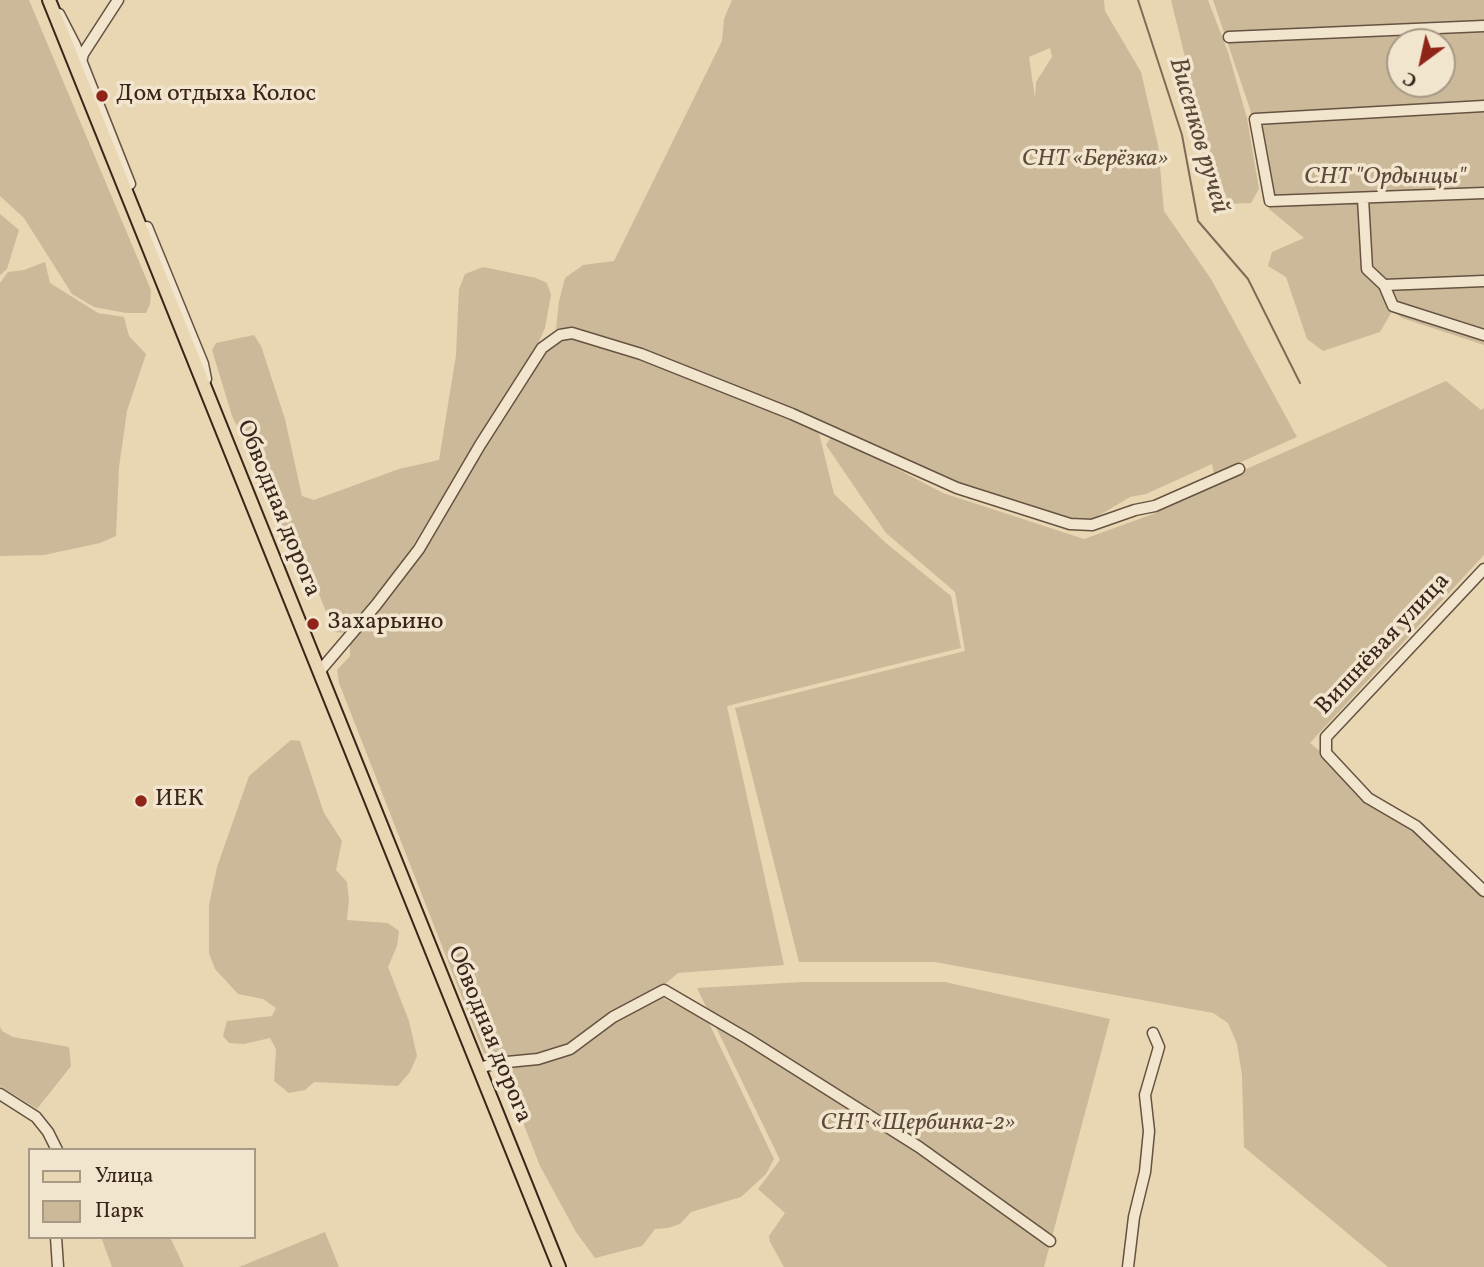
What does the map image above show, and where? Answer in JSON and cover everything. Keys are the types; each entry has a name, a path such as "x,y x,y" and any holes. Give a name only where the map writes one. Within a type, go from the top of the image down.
{"main road":[{"name":"Обводная дорога","path":"50,0 559,1267"}],"street":[{"path":"50,0 69,32 82,62 203,364 211,401"},
{"path":"82,62 83,54 118,0"},
{"path":"1229,37 1484,26"},
{"path":"69,32 81,37 92,36 98,32"},
{"path":"1484,106 1255,120 1270,201 1484,193"},
{"path":"1363,198 1367,270 1384,285 1393,306 1484,335"},
{"path":"1384,285 1484,281"},
{"path":"319,672 419,549 480,445 542,348 560,335 572,333 641,354 792,414 957,488 1070,524 1092,525 1155,506 1239,469"},
{"name":"Вишнёвая улица","path":"1484,569 1326,737 1326,752 1368,798 1416,826 1484,891"},
{"path":"479,1068 496,1063 538,1059 569,1049 613,1017 664,990 748,1039 908,1140 1050,1241"},
{"path":"1128,1267 1134,1217 1145,1172 1149,1131 1145,1096 1159,1047 1153,1033"},
{"path":"0,1094 36,1117 56,1148"},
{"path":"56,1239 58,1267"}],"green space":[{"path":"0,0 29,0 151,290 146,313 126,313 94,307 72,294 24,218 0,196"},
{"name":"СНТ «Берёзка»","path":"732,0 1104,0 1105,11 1141,72 1158,145 1164,211 1211,279 1297,437 1214,474 1212,464 1146,494 1130,497 1088,522 1064,520 967,489 647,352 568,328 556,329 565,278 583,265 614,261 722,41 724,19","holes":["1050,48 1052,57 1036,82 1035,98 1029,57"]},
{"path":"1171,0 1208,0 1228,52 1247,118 1259,189 1251,203 1229,204 1204,135"},
{"name":"СНТ \"Ордынцы\"","path":"1213,0 1484,0 1484,345 1402,318 1388,307 1391,313 1380,332 1323,351 1307,339 1286,277 1268,266 1272,252 1304,238 1269,209 1250,109"},
{"path":"0,214 19,230 7,269 0,275"},
{"path":"45,262 50,283 98,313 124,317 129,336 146,354 127,411 119,467 116,536 100,543 44,555 0,556 0,283 8,272 24,270"},
{"path":"483,267 536,278 547,283 551,295 545,328 529,363 463,463 405,559 345,633 334,632 313,579 280,533 279,516 232,416 212,350 216,343 254,335 261,346 285,419 302,496 314,500 399,469 439,460 456,355 459,289 465,274"},
{"path":"574,338 724,389 819,433 834,494 886,543 951,596 961,648 727,706 784,965 678,973 664,985 609,1014 563,1047 534,1056 487,1061 339,683 337,670 350,656 350,642 452,500 536,363 554,345"},
{"path":"1446,381 1481,410 1484,408 1484,555 1310,743 1384,804 1484,896 1484,1267 1388,1267 1244,1147 1242,1075 1237,1044 1228,1023 1213,1013 935,962 799,962 735,708 965,651 955,592 886,533 826,445 832,435 943,493 1084,539 1153,514 1244,470"},
{"path":"291,740 300,741 324,813 342,841 336,870 347,882 347,920 388,923 399,931 397,946 388,967 409,1021 417,1056 410,1072 398,1086 314,1082 305,1090 289,1093 274,1081 276,1049 270,1038 244,1044 229,1043 223,1036 227,1021 272,1016 276,1008 263,999 238,994 215,969 209,953 209,905 217,867 249,776"},
{"name":"СНТ «Щербинка-2»","path":"803,982 945,982 1110,1019 1044,1267 784,1267 769,1236 785,1213 758,1189 780,1160 697,988"},
{"path":"659,996 708,1021 774,1159 766,1174 741,1197 691,1212 680,1224 655,1229 642,1246 595,1258 576,1232 540,1166 501,1066 539,1063"},
{"path":"0,1026 2,1031 13,1037 69,1047 71,1066 37,1109 0,1086"},
{"path":"325,1232 339,1267 239,1267 305,1240"},
{"path":"102,1239 171,1239 184,1267 112,1267"}],"waterway":[{"name":"Висенков ручей","path":"1138,0 1182,135 1198,221 1248,279 1300,383"}],"place":[{"name":"Дом отдыха Колос","path":"102,96"},
{"name":"Захарьино","path":"313,624"},
{"name":"ИЕК","path":"141,801"}]}
